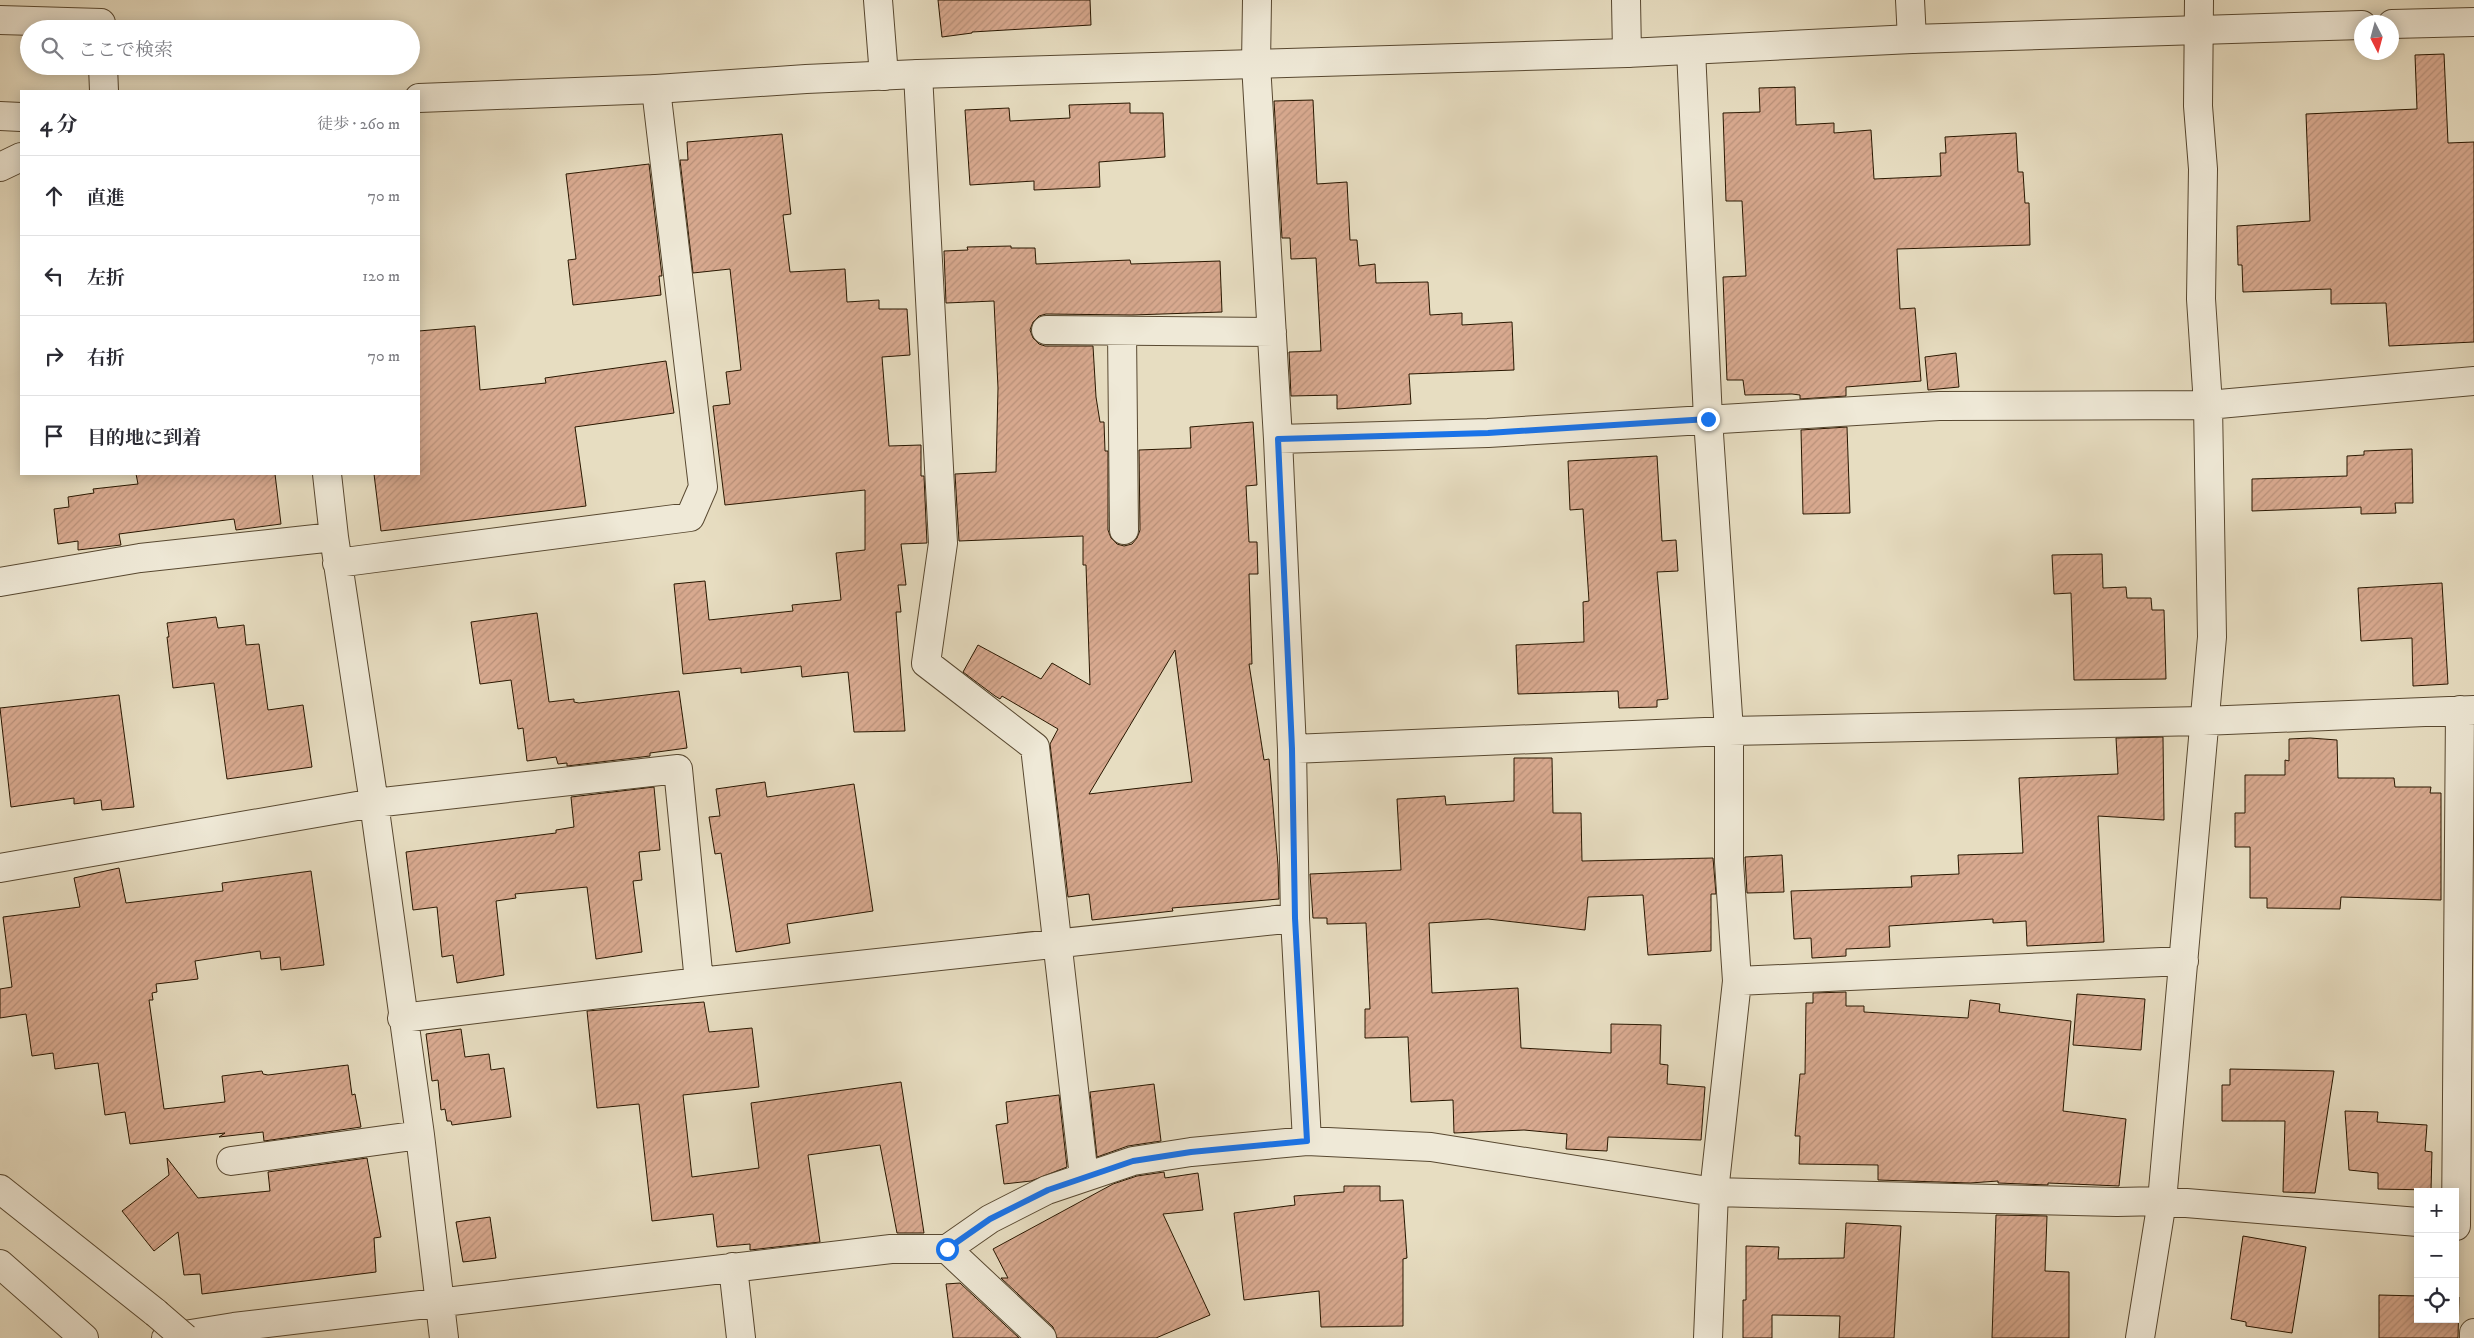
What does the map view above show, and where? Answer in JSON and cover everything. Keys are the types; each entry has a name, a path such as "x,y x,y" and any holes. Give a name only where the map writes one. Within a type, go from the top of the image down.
{"street":[{"path":"878,0 884,76"},
{"path":"1257,0 1256,64 1278,439 1292,749 1295,918 1307,1141"},
{"path":"1626,0 1627,53"},
{"path":"1910,0 1912,39"},
{"path":"2140,1338 2162,1201 2212,637 2208,405 2201,299 2203,169 2198,106 2199,0"},
{"path":"0,20 101,17"},
{"path":"2399,24 2474,22"},
{"path":"420,98 656,89 806,78 1627,53 1912,39 2354,25"},
{"path":"1691,50 1708,419 1729,731 1729,862 1736,981 1714,1192 1708,1338"},
{"path":"918,74 943,544 926,663 1035,746 1084,1177"},
{"path":"103,75 104,90"},
{"path":"0,582 140,558 336,550 690,517 703,487 656,89"},
{"path":"0,116 20,117"},
{"path":"0,168 20,158"},
{"path":"1046,330 1272,332"},
{"path":"1122,331 1124,530"},
{"path":"1278,439 1488,433 1939,406 2208,405 2474,382"},
{"path":"326,475 420,1135 444,1338"},
{"path":"1292,749 1729,731 2204,721 2467,710 2456,1188"},
{"path":"0,868 374,803 678,769 699,982"},
{"path":"402,1018 699,982 1058,945 1295,918"},
{"path":"1736,981 2184,961"},
{"path":"232,1161 420,1135"},
{"path":"166,1338 234,1327 439,1304 733,1267 891,1249 947,1249 990,1219 1048,1190 1143,1159 1191,1152 1307,1141 1431,1147 1714,1192 2117,1202 2162,1201 2414,1222"},
{"path":"0,1189 185,1338"},
{"path":"2459,1226 2474,1227"},
{"path":"947,1249 1042,1338"},
{"path":"0,1264 84,1338"},
{"path":"733,1267 741,1338"},
{"path":"2474,1333 2474,1338"}],"building":[{"path":"938,0 1090,0 1091,25 972,32 942,37"},
{"path":"2444,54 2448,143 2474,142 2474,342 2389,346 2386,303 2331,304 2331,289 2243,292 2242,265 2238,265 2237,226 2310,221 2306,114 2417,109 2415,55"},
{"path":"1795,87 1796,125 1834,123 1834,133 1871,130 1874,179 1941,176 1940,153 1946,153 1945,137 2016,133 2018,172 2023,172 2025,203 2029,203 2030,245 1897,249 1900,309 1915,308 1921,381 1846,387 1846,396 1800,399 1800,395 1792,394 1745,395 1743,380 1727,380 1723,277 1746,276 1742,201 1726,201 1723,113 1760,112 1759,88"},
{"path":"1313,100 1317,184 1347,182 1350,240 1357,240 1359,266 1375,264 1376,283 1428,282 1430,315 1462,313 1462,325 1512,322 1514,370 1409,374 1411,404 1337,409 1337,395 1291,396 1289,352 1321,351 1316,258 1291,259 1290,238 1282,238 1274,101"},
{"path":"1130,103 1130,113 1163,113 1165,157 1099,162 1100,187 1034,190 1034,181 970,185 965,110 1009,108 1010,121 1070,118 1069,105"},
{"path":"782,134 791,214 783,215 790,272 845,269 847,302 879,300 879,309 907,309 910,355 882,357 889,446 921,445 921,476 924,476 927,543 901,544 906,585 898,585 901,612 896,612 905,731 854,732 848,672 802,677 801,666 741,673 741,668 683,674 674,584 705,581 709,620 793,611 792,605 841,600 836,553 865,550 865,490 725,505 713,406 730,404 726,372 741,370 730,269 693,273 680,160 688,160 687,142"},
{"path":"649,164 662,276 659,276 661,295 573,305 568,260 576,259 566,174"},
{"path":"1011,246 1011,248 1035,248 1036,264 1130,260 1131,264 1220,261 1222,312 1132,315 1046,314 1039,316 1033,322 1030,330 1033,338 1039,344 1045,346 1093,346 1096,397 1100,422 1104,422 1105,451 1108,451 1108,530 1111,538 1117,544 1124,546 1132,544 1140,530 1139,450 1191,448 1190,427 1253,422 1257,485 1246,486 1249,542 1257,542 1258,574 1249,574 1252,664 1249,664 1264,760 1269,759 1279,899 1172,908 1173,911 1092,920 1089,894 1068,897 1050,744 1058,729 1002,696 1000,699 995,696 963,672 978,645 1041,679 1052,663 1090,685 1086,565 1083,565 1083,536 959,541 955,474 996,472 998,388 994,301 946,303 944,251 968,250 967,247","holes":["1175,650 1192,782 1089,794"]},
{"path":"475,326 480,390 546,383 545,378 666,361 674,413 575,427 586,506 381,531 374,475 420,475 420,331"},
{"path":"1956,353 1959,387 1928,390 1925,357"},
{"path":"1847,427 1850,513 1803,514 1801,430"},
{"path":"2412,449 2413,503 2395,503 2396,513 2361,514 2361,507 2252,511 2252,479 2347,476 2347,456 2364,455 2364,451"},
{"path":"1657,456 1662,541 1676,540 1678,571 1657,572 1668,699 1657,700 1657,707 1619,708 1618,691 1518,694 1516,645 1584,642 1583,602 1589,601 1583,509 1570,510 1568,461"},
{"path":"136,475 275,475 281,524 236,530 234,519 119,534 121,545 78,550 78,541 58,544 54,509 69,507 68,497 94,493 93,489 138,484"},
{"path":"2102,554 2103,588 2126,587 2127,598 2151,598 2152,610 2164,610 2166,679 2074,680 2071,593 2054,594 2052,555"},
{"path":"2442,583 2448,684 2413,686 2412,638 2361,641 2358,588"},
{"path":"537,613 549,702 574,699 574,702 579,703 679,691 687,748 650,753 650,756 567,766 567,763 558,764 556,757 527,761 523,728 518,729 511,680 480,684 471,622"},
{"path":"216,617 218,628 244,625 246,645 259,644 268,710 303,705 312,767 227,779 214,683 173,688 167,637 169,637 167,623"},
{"path":"119,695 134,807 102,810 101,800 74,804 74,798 11,807 0,708"},
{"path":"2163,737 2164,820 2098,816 2104,942 2027,946 2026,921 1993,923 1993,919 1889,926 1890,947 1846,949 1846,956 1812,958 1811,938 1794,939 1791,891 1912,887 1911,876 1959,874 1958,855 2023,853 2019,778 2118,774 2116,738"},
{"path":"2289,739 2337,740 2338,778 2394,778 2395,787 2431,787 2430,793 2441,793 2441,900 2341,897 2340,909 2267,908 2267,898 2250,898 2250,847 2235,847 2235,813 2245,813 2245,775 2285,775 2285,760 2289,761"},
{"path":"1514,758 1552,758 1553,813 1581,813 1582,861 1713,858 1716,894 1711,894 1711,951 1648,955 1643,895 1588,897 1585,930 1488,919 1429,923 1432,993 1518,988 1521,1048 1611,1053 1611,1024 1661,1025 1660,1064 1668,1065 1667,1084 1705,1087 1701,1140 1608,1137 1607,1151 1566,1149 1567,1134 1524,1130 1454,1133 1453,1100 1411,1102 1408,1037 1365,1038 1365,1009 1370,1009 1366,923 1327,924 1327,918 1313,918 1310,874 1401,870 1397,799 1445,796 1446,805 1514,801"},
{"path":"765,782 767,797 854,784 873,911 787,924 790,943 736,952 721,853 715,854 709,817 720,816 716,789"},
{"path":"654,787 660,850 639,852 642,880 633,881 642,952 596,959 587,887 515,894 516,898 496,901 504,975 457,983 453,955 442,957 437,907 413,910 406,852 556,833 556,830 574,827 571,797"},
{"path":"1782,855 1784,892 1747,893 1745,857"},
{"path":"119,868 126,903 223,891 222,883 311,871 324,965 281,970 280,957 261,959 260,951 195,961 198,979 156,984 157,992 152,993 153,1000 149,1000 164,1109 225,1102 222,1076 262,1071 263,1074 268,1075 348,1065 352,1095 355,1094 361,1127 264,1141 263,1132 219,1137 225,1133 130,1144 125,1112 105,1115 98,1063 55,1069 53,1053 32,1056 26,1014 0,1018 0,989 12,987 3,917 80,907 74,878"},
{"path":"1846,992 1846,1006 1864,1006 1864,1012 1968,1018 1970,1000 2000,1004 1999,1012 2071,1021 2063,1111 2126,1119 2119,1186 1998,1183 1998,1181 1970,1183 1878,1180 1878,1165 1799,1164 1800,1136 1795,1136 1800,1074 1805,1074 1806,1003 1813,1003 1813,993"},
{"path":"2077,994 2145,999 2141,1050 2073,1045"},
{"path":"704,1002 709,1032 752,1028 759,1087 683,1095 692,1177 759,1168 751,1103 901,1082 924,1233 897,1233 880,1145 808,1155 820,1242 750,1250 750,1244 717,1247 713,1214 652,1221 639,1104 597,1108 587,1011"},
{"path":"461,1029 465,1057 489,1054 491,1070 504,1068 511,1117 452,1125 451,1121 447,1121 445,1109 441,1110 438,1080 432,1081 426,1034"},
{"path":"2230,1069 2334,1071 2315,1193 2283,1192 2285,1121 2222,1121 2222,1085 2230,1085"},
{"path":"1154,1084 1161,1141 1128,1146 1097,1157 1090,1092"},
{"path":"1059,1095 1067,1167 1031,1181 1004,1184 996,1125 1008,1123 1006,1102"},
{"path":"2345,1111 2378,1112 2377,1122 2427,1125 2425,1151 2432,1152 2431,1188 2378,1189 2378,1173 2349,1170"},
{"path":"167,1158 198,1198 270,1191 268,1172 367,1158 381,1237 374,1238 376,1272 202,1294 200,1274 184,1275 178,1232 154,1251 122,1211 169,1175"},
{"path":"1164,1172 1165,1178 1198,1173 1203,1210 1163,1214 1210,1315 1156,1338 1057,1338 1053,1327 1001,1278 1008,1278 993,1249 1113,1184 1137,1176"},
{"path":"1344,1186 1380,1186 1380,1201 1403,1200 1407,1258 1403,1259 1403,1326 1321,1327 1319,1291 1244,1300 1234,1213 1295,1205 1294,1196 1344,1192"},
{"path":"1996,1215 2047,1216 2045,1271 2069,1272 2069,1338 1992,1338"},
{"path":"490,1217 496,1258 463,1262 456,1222"},
{"path":"1846,1223 1901,1226 1894,1338 1839,1338 1840,1316 1772,1315 1772,1338 1743,1338 1743,1300 1746,1300 1746,1246 1779,1247 1778,1259 1844,1258"},
{"path":"2243,1236 2306,1247 2292,1333 2246,1326 2246,1322 2231,1319"},
{"path":"960,1283 1019,1338 953,1338 946,1284"},
{"path":"2379,1295 2414,1296 2414,1323 2458,1323 2458,1338 2379,1338"}],"route":[{"path":"947,1249 990,1219 1048,1190 1133,1161 1191,1152 1307,1141 1295,918 1292,749 1278,439 1488,433 1708,419"}]}
